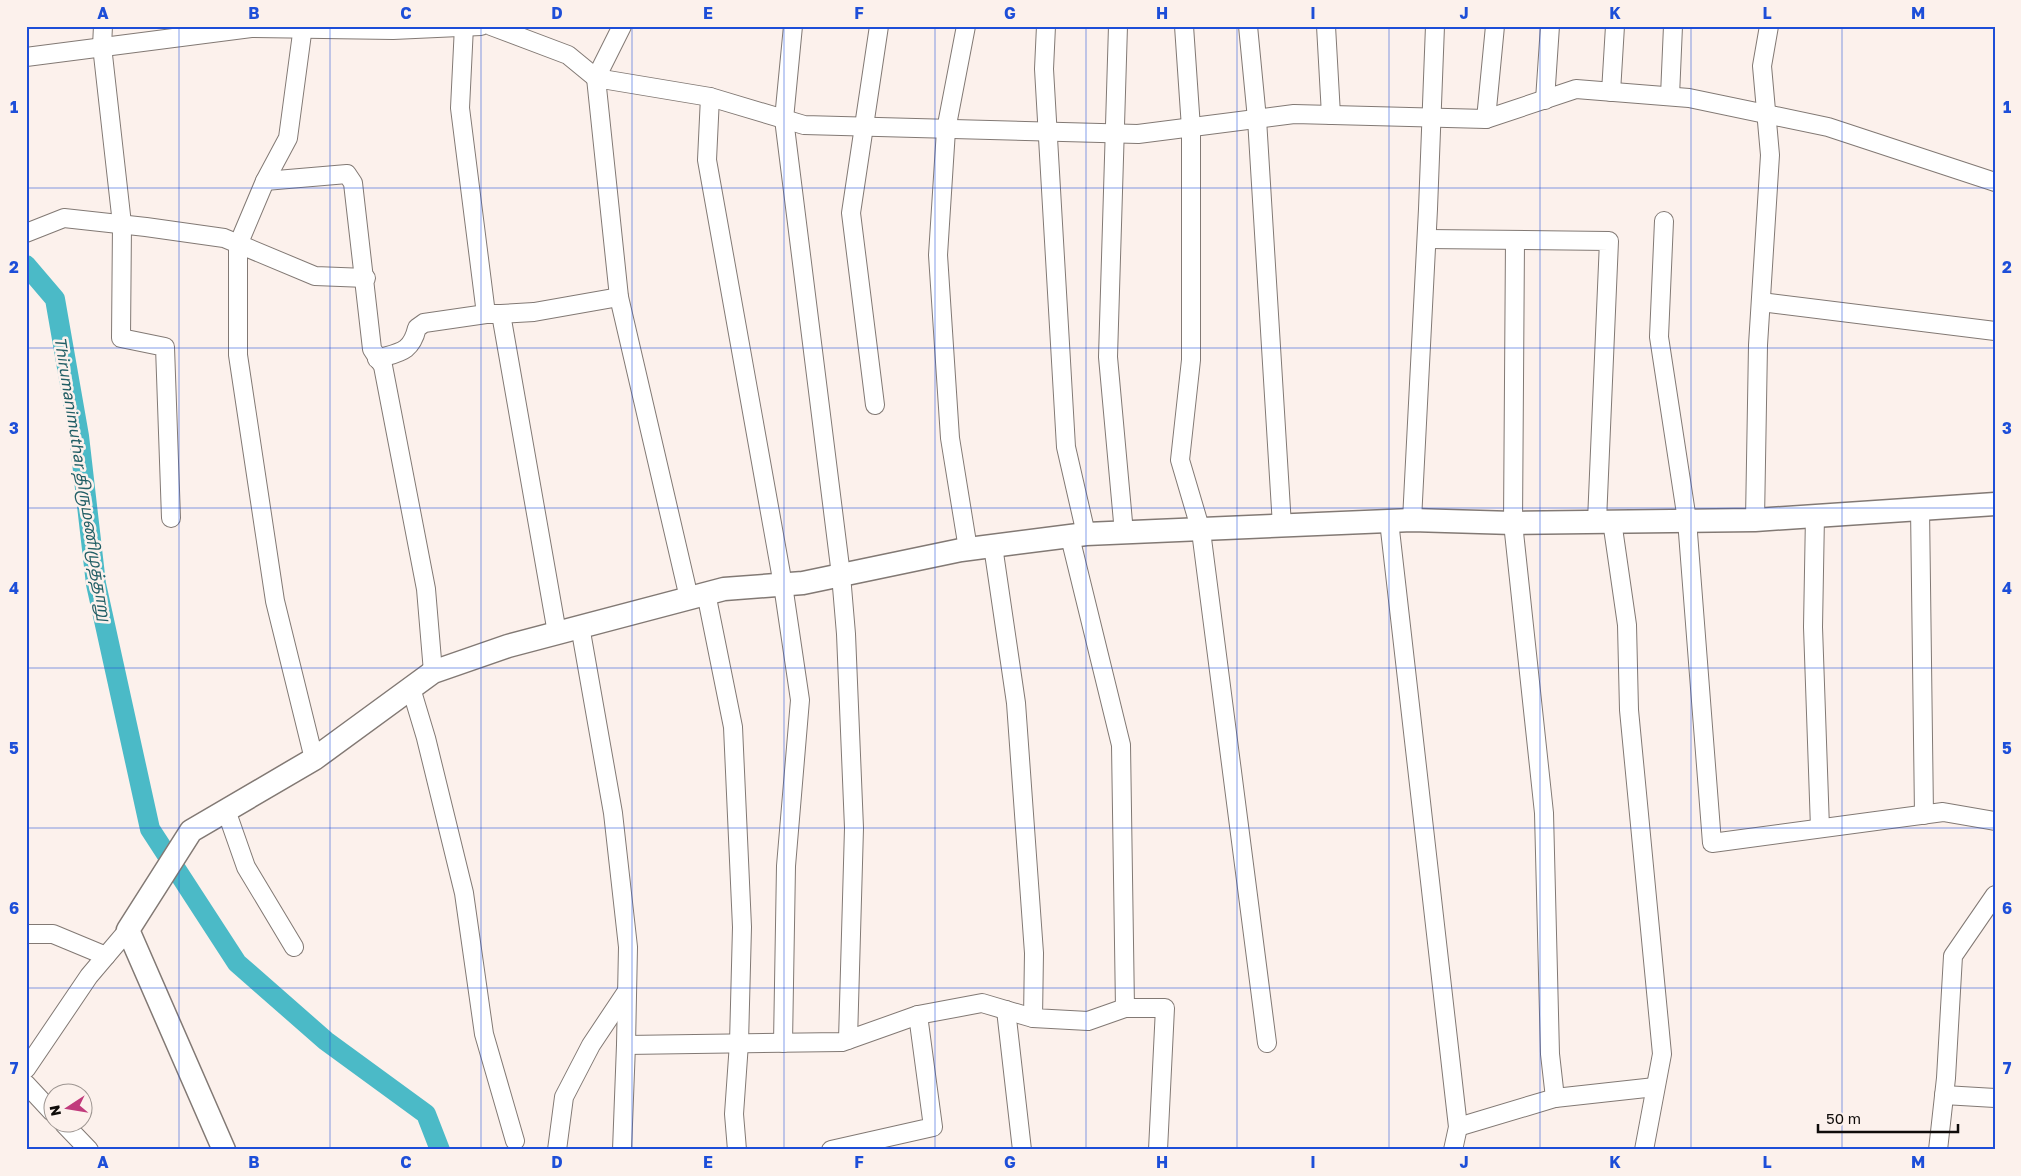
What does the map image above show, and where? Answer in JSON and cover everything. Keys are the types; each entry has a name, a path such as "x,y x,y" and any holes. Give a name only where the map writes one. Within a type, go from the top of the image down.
{"street":[{"path":"103,26 102,46 122,224 121,338 165,347 171,518"},
{"path":"26,57 250,27 393,30 481,26"},
{"path":"492,26 568,55 596,78 710,97 804,125 1138,134 1294,114 1486,119 1576,90 1689,98 1828,127 1995,182"},
{"path":"622,26 596,78 619,298 732,726 742,927 739,1043 734,1114 738,1150"},
{"path":"793,26 784,119 841,575 846,634 854,828 848,1040"},
{"path":"875,405 851,213 879,26"},
{"path":"966,26 946,130 938,255 950,438 968,549"},
{"path":"1046,26 1044,69 1066,447 1078,535 1121,745 1124,1008"},
{"path":"1118,26 1108,357 1124,533"},
{"path":"1184,26 1191,128 1191,360 1180,460 1201,530 1267,1043"},
{"path":"1248,26 1257,119 1282,526"},
{"path":"1326,26 1331,115"},
{"path":"1412,520 1434,26"},
{"path":"1486,119 1495,26"},
{"path":"1545,100 1550,26"},
{"path":"1611,92 1615,26"},
{"path":"1670,96 1673,26"},
{"path":"1755,520 1758,345 1770,155 1762,66 1768,26"},
{"path":"463,27 460,108 493,314 557,633"},
{"path":"303,28 288,138 265,181 238,245 238,355 275,602 314,759"},
{"path":"710,97 707,160 783,584 800,700 786,866 783,1043"},
{"path":"265,181 347,174 353,182 366,278 372,349 383,366 426,589 433,672"},
{"path":"26,233 64,218 122,224 224,238 315,276 366,278"},
{"path":"1664,221 1659,337 1687,520 1712,843 1942,812 1995,821"},
{"path":"1426,239 1608,241 1605,521 1626,625 1629,710 1662,1054 1644,1150"},
{"path":"1515,240 1513,523 1544,813 1550,1054 1555,1098"},
{"path":"377,359 409,348 417,328 424,323 493,314 534,312 619,298"},
{"path":"1761,302 1995,331"},
{"path":"26,1069 88,976 128,930 191,831 314,759 433,672 508,646 724,588 803,583 968,549 1078,535 1412,520 1513,523 1755,520 1995,504"},
{"path":"1920,508 1924,815"},
{"path":"1815,516 1813,627 1820,828"},
{"path":"1389,521 1458,1127 1453,1150"},
{"path":"993,546 1016,703 1034,952 1033,1018"},
{"path":"580,626 613,813 628,947 622,1150"},
{"path":"411,688 426,738 464,892 484,1034 515,1141"},
{"path":"226,810 246,867 294,947"},
{"path":"1938,1150 1954,956 1995,895"},
{"path":"128,930 224,1150"},
{"path":"26,934 53,934 106,956"},
{"path":"557,1150 564,1097 591,1044 627,990"},
{"path":"626,1045 842,1042 918,1015 982,1003 1033,1018 1088,1021 1124,1008 1165,1008 1158,1150"},
{"path":"1006,1010 1022,1150"},
{"path":"831,1150 932,1127 918,1015"},
{"path":"26,1084 42,1101"},
{"path":"1458,1127 1555,1098 1655,1087"},
{"path":"1944,1095 1995,1098"},
{"path":"74,1134 89,1150"}],"waterway":[{"name":"Thirumanimuthar திருமணிமுத்தாறு","path":"26,265 55,299 79,436 96,584 150,829 237,963 326,1041 426,1114 440,1150"}]}
